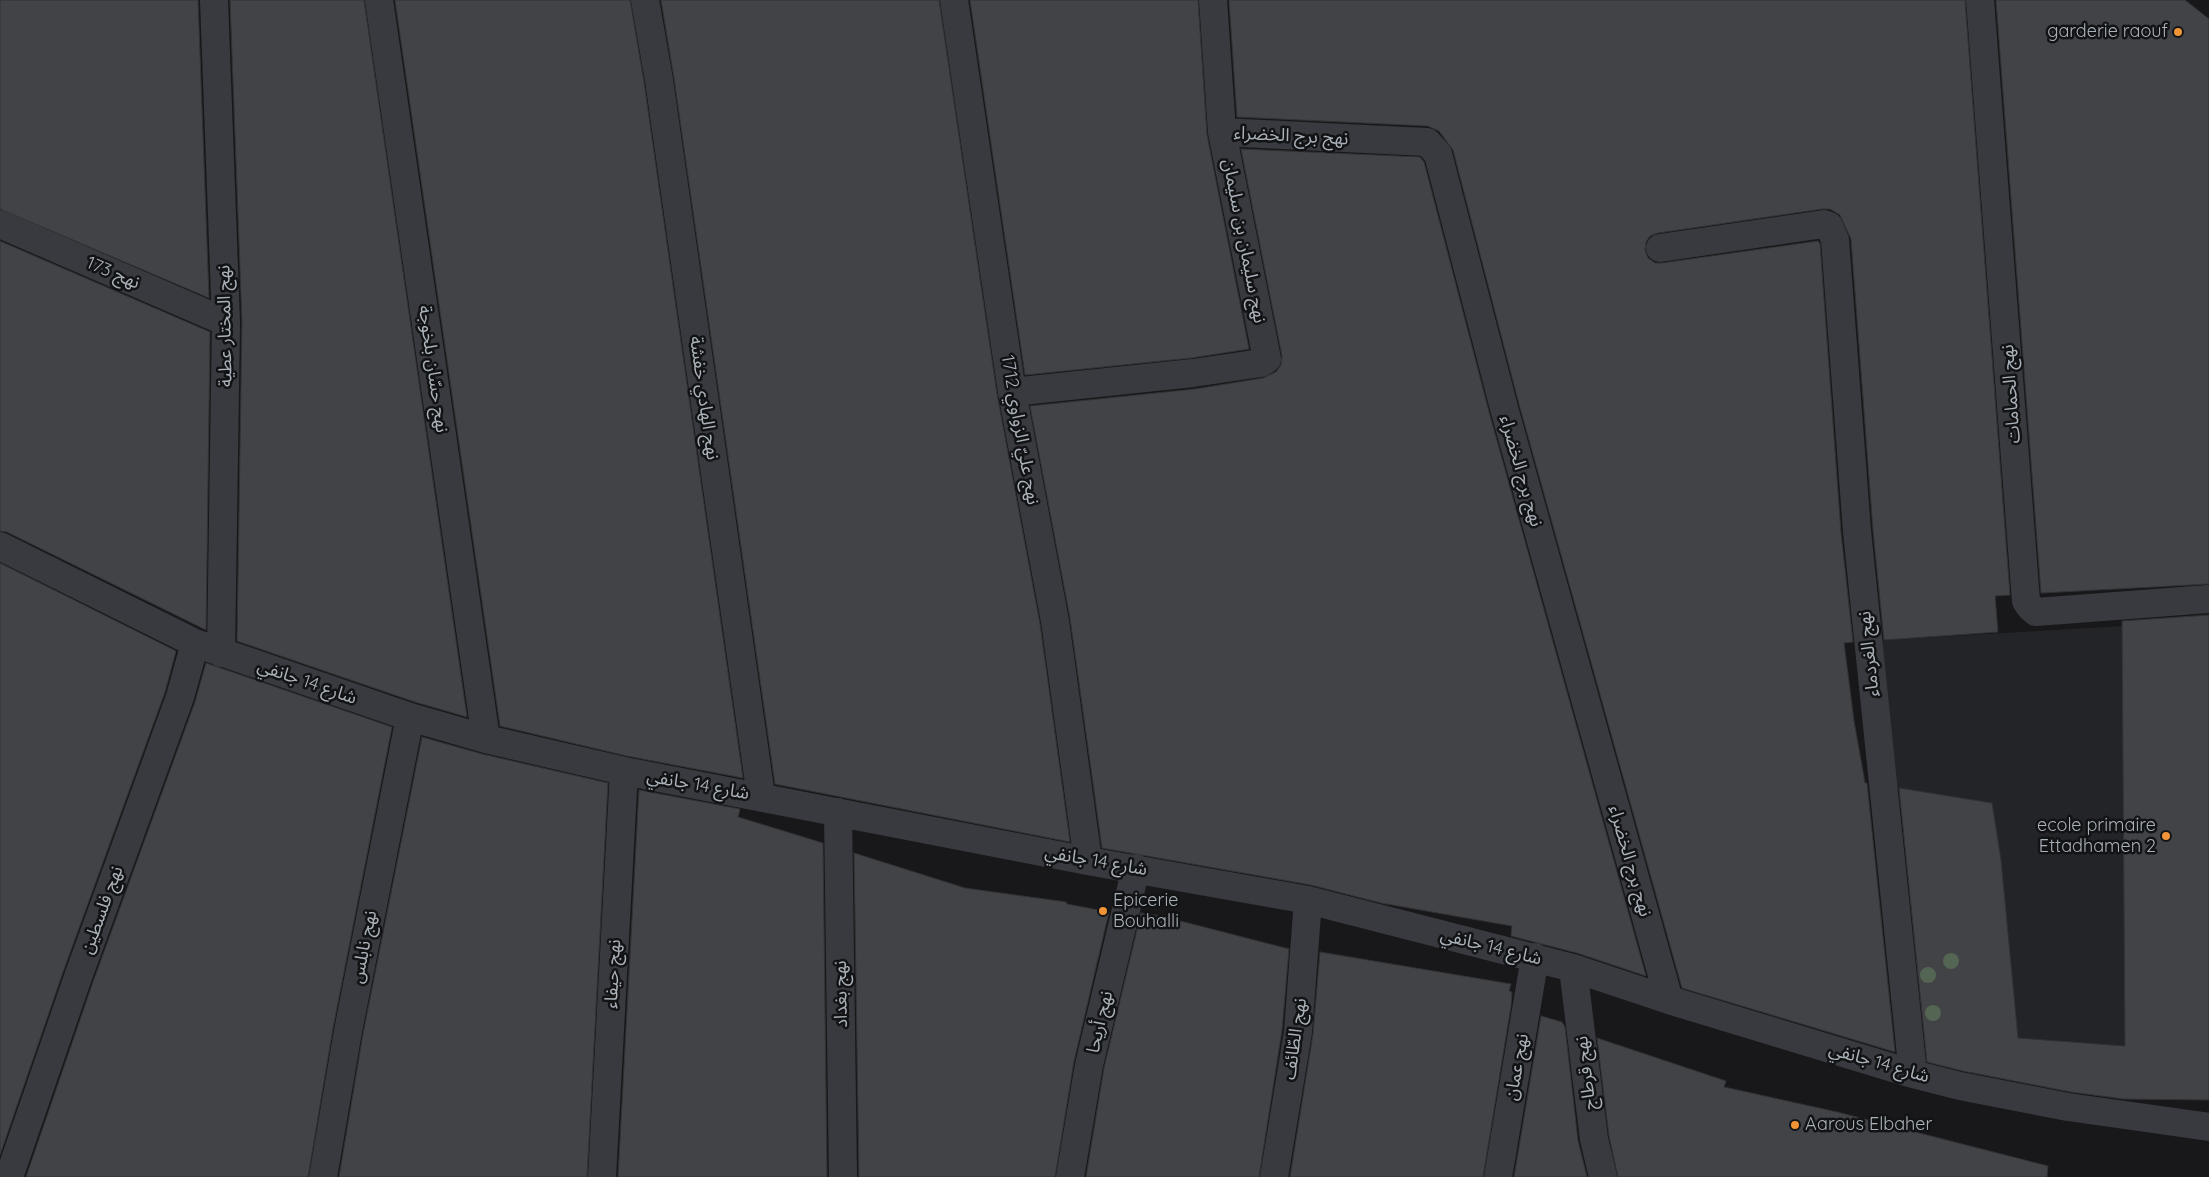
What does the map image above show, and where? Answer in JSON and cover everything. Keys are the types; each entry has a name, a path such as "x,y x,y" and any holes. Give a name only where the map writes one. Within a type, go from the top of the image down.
{"street":[{"name":"نهج المختار عطية","path":"214,0 226,322 221,653"},
{"name":"نهج حسّان بلخوجة","path":"379,0 486,739"},
{"name":"نهج الهادي خفشة","path":"645,0 660,80 760,796"},
{"name":"نهج عليّ الزواوي 1712","path":"954,0 1012,392 1055,621 1088,860"},
{"name":"نهج سليمان بن سليمان","path":"1012,392 1193,373 1265,362 1267,359 1222,132 1213,0"},
{"name":"نهج الحمامات","path":"1980,0 2026,601 2036,612 2209,599"},
{"name":"نهج برج الخضراء","path":"1222,132 1427,142 1438,154 1504,408 1669,1000"},
{"name":"نهج 173","path":"0,224 226,322"},
{"name":"نهج الغردماء","path":"1660,248 1824,224 1829,226 1833,232 1857,531 1912,1074"},
{"name":"شارع 14 جانفي","path":"0,546 195,643 410,717 486,739 624,771 1308,900 1573,968 1669,1000 1912,1074 1960,1086 2068,1107 2209,1127"},
{"name":"نهج فلسطين","path":"9,1177 78,978 180,697 195,643"},
{"name":"نهج نابلس","path":"323,1177 348,1030 410,717"},
{"name":"نهج حيفاء","path":"602,1177 624,771"},
{"name":"نهج بغداد","path":"838,812 843,1177"},
{"name":"نهج أريحا","path":"1070,1177 1090,1065 1136,868"},
{"name":"نهج الطّائف","path":"1274,1177 1298,1032 1308,900"},
{"name":"نهج عمان","path":"1498,1177 1535,958"},
{"name":"نهج قرطاج","path":"1573,968 1594,1139 1603,1177"}],"shaded area":[{"path":"2122,626 2125,1046 2018,1038 2001,860 1992,803 1892,787 1872,641"}],"building":[{"path":"0,0 198,0 209,298 0,209"},
{"path":"230,0 364,0 467,717 415,702 237,641 242,322"},
{"path":"395,0 630,0 644,82 743,778 627,756 500,726"},
{"path":"661,0 939,0 997,394 1040,624 1070,842 775,784 674,78"},
{"path":"970,0 1198,0 1207,135 1249,349 1191,358 1025,375"},
{"path":"1229,0 1965,0 2010,595 1995,596 1998,632 1884,640 1873,530 1851,239 1840,215 1830,209 1822,209 1658,233 1650,236 1646,242 1645,250 1648,258 1655,263 1662,263 1818,241 1820,244 1841,533 1853,642 1844,643 1854,721 1865,783 1867,783 1895,1052 1682,988 1519,404 1453,150 1439,131 1428,126 1237,117"},
{"path":"1996,0 2185,0 2209,19 2209,584 2041,593"},
{"path":"1241,149 1420,157 1424,162 1489,412 1646,976 1577,953 1511,936 1512,926 1381,903 1311,885 1102,848 1070,618 1030,406 1195,389 1263,378 1276,372 1281,365 1282,356"},
{"path":"0,241 210,332 206,630 7,532 0,531"},
{"path":"0,563 176,651 165,692 63,972 0,1155"},
{"path":"2209,615 2209,1100 2124,1099 2071,1092 1927,1062 1899,788 1992,803 2001,860 2018,1038 2125,1046 2122,621"},
{"path":"206,663 392,727 333,1028 308,1177 26,1177 93,982 195,702"},
{"path":"422,737 482,754 608,783 587,1177 339,1177 363,1034"},
{"path":"639,790 740,809 738,817 823,843 827,1177 618,1177"},
{"path":"854,853 965,888 1066,902 1067,904 1109,912 1074,1061 1055,1177 859,1177"},
{"path":"1141,913 1161,916 1289,949 1282,1030 1259,1177 1086,1177 1104,1068"},
{"path":"1320,952 1511,984 1509,991 1512,992 1511,1006 1483,1177 1290,1177 1313,1034"},
{"path":"1541,1016 1562,1022 1565,1027 1578,1141 1587,1177 1514,1177"},
{"path":"1597,1038 1726,1081 1724,1087 1837,1112 2048,1166 2047,1177 1618,1177 1609,1136"}],"place":[{"name":"garderie raouf","path":"2178,32"},
{"name":"ecole primaire Ettadhamen 2","path":"2166,836"},
{"name":"Epicerie Bouhalli","path":"1103,911"},
{"name":"Aarous Elbaher","path":"1795,1125"}]}
